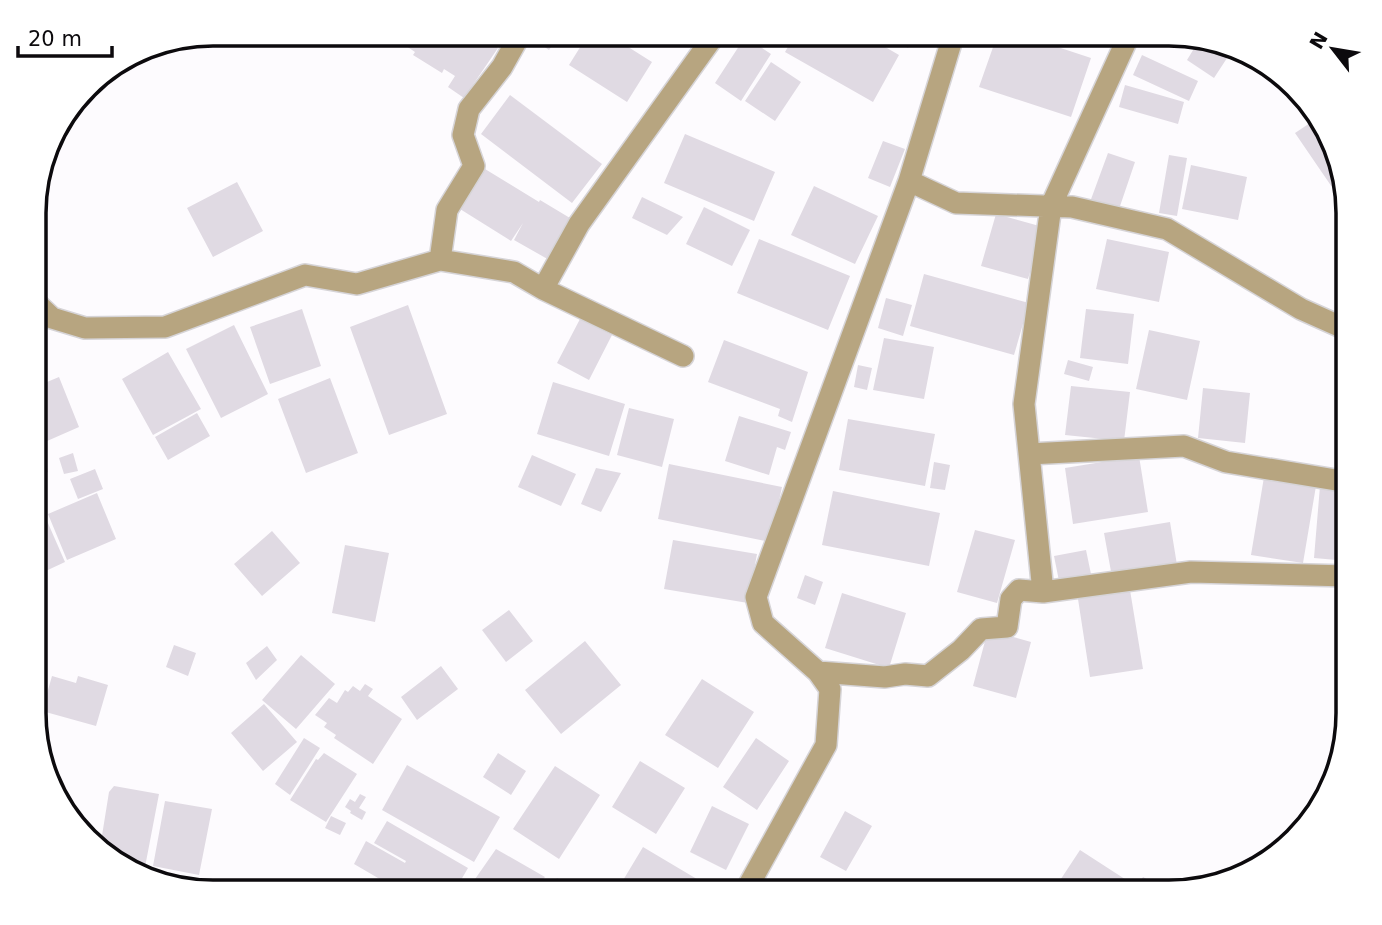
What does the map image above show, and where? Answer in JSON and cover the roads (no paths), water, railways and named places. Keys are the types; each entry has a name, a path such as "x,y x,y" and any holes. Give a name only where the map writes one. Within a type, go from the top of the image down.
{"street":[{"path":"440,260 447,210 474,166 463,135 469,110 502,67 514,46"},
{"path":"543,289 579,224 707,46"},
{"path":"752,879 826,745 830,689 818,672 763,623 756,597 909,181 950,46"},
{"path":"1043,592 1024,404 1051,206 1124,46"},
{"path":"909,181 956,204 1072,207 1167,229 1301,309 1336,325"},
{"path":"46,322 85,328 165,327 305,275 357,284 440,260 514,272 543,289 683,356"},
{"path":"1028,454 1184,446 1226,462 1336,480"},
{"path":"818,672 885,677 905,674 929,676 961,650 981,629 1007,627 1011,599 1019,590 1043,592 1191,572 1336,576"}]}
